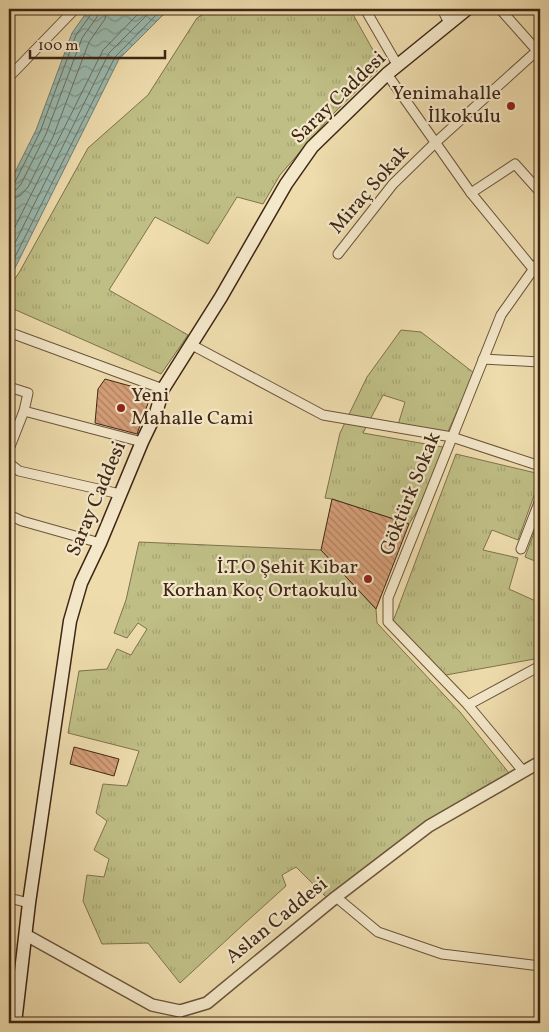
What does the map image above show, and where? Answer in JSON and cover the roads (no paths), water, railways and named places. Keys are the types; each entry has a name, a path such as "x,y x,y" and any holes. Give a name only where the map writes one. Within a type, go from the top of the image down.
{"main road":[{"name":"Saray Caddesi","path":"15,1023 29,903 70,621 81,583 156,413 163,389 221,297 286,184 312,146 387,74 467,9"}],"street":[{"path":"9,77 75,9"},
{"path":"365,9 398,66"},
{"path":"442,9 449,23"},
{"path":"500,9 539,51"},
{"name":"Miraç Sokak","path":"338,254 393,184 435,143 539,51"},
{"path":"387,74 471,193 537,272"},
{"path":"471,193 515,164 540,192"},
{"name":"Göktürk Sokak","path":"523,771 468,705 388,622 388,598 501,315 537,272 540,260"},
{"path":"11,333 163,389"},
{"path":"190,344 323,415 452,437 540,466"},
{"path":"483,360 540,362"},
{"path":"9,387 28,394 24,411 9,449"},
{"path":"24,411 142,442"},
{"path":"9,423 19,425"},
{"path":"9,462 19,471 120,494"},
{"path":"520,549 540,500"},
{"path":"9,515 22,521 100,543"},
{"path":"468,705 540,666"},
{"name":"Aslan Caddesi","path":"26,935 152,1005 180,1011 207,1003 336,897 429,826 540,762"},
{"path":"336,897 378,932 442,954 540,966"},
{"path":"9,898 29,903"}],"water":[{"path":"89,9 169,9 119,59 9,280 9,184 36,130 72,33"}],"place":[{"name":"Yenimahalle İlkokulu","path":"511,106"},
{"name":"Yeni Mahalle Cami","path":"121,408"},
{"name":"İ.T.O Şehit Kibar Korhan Koç Ortaokulu","path":"368,579"}]}
